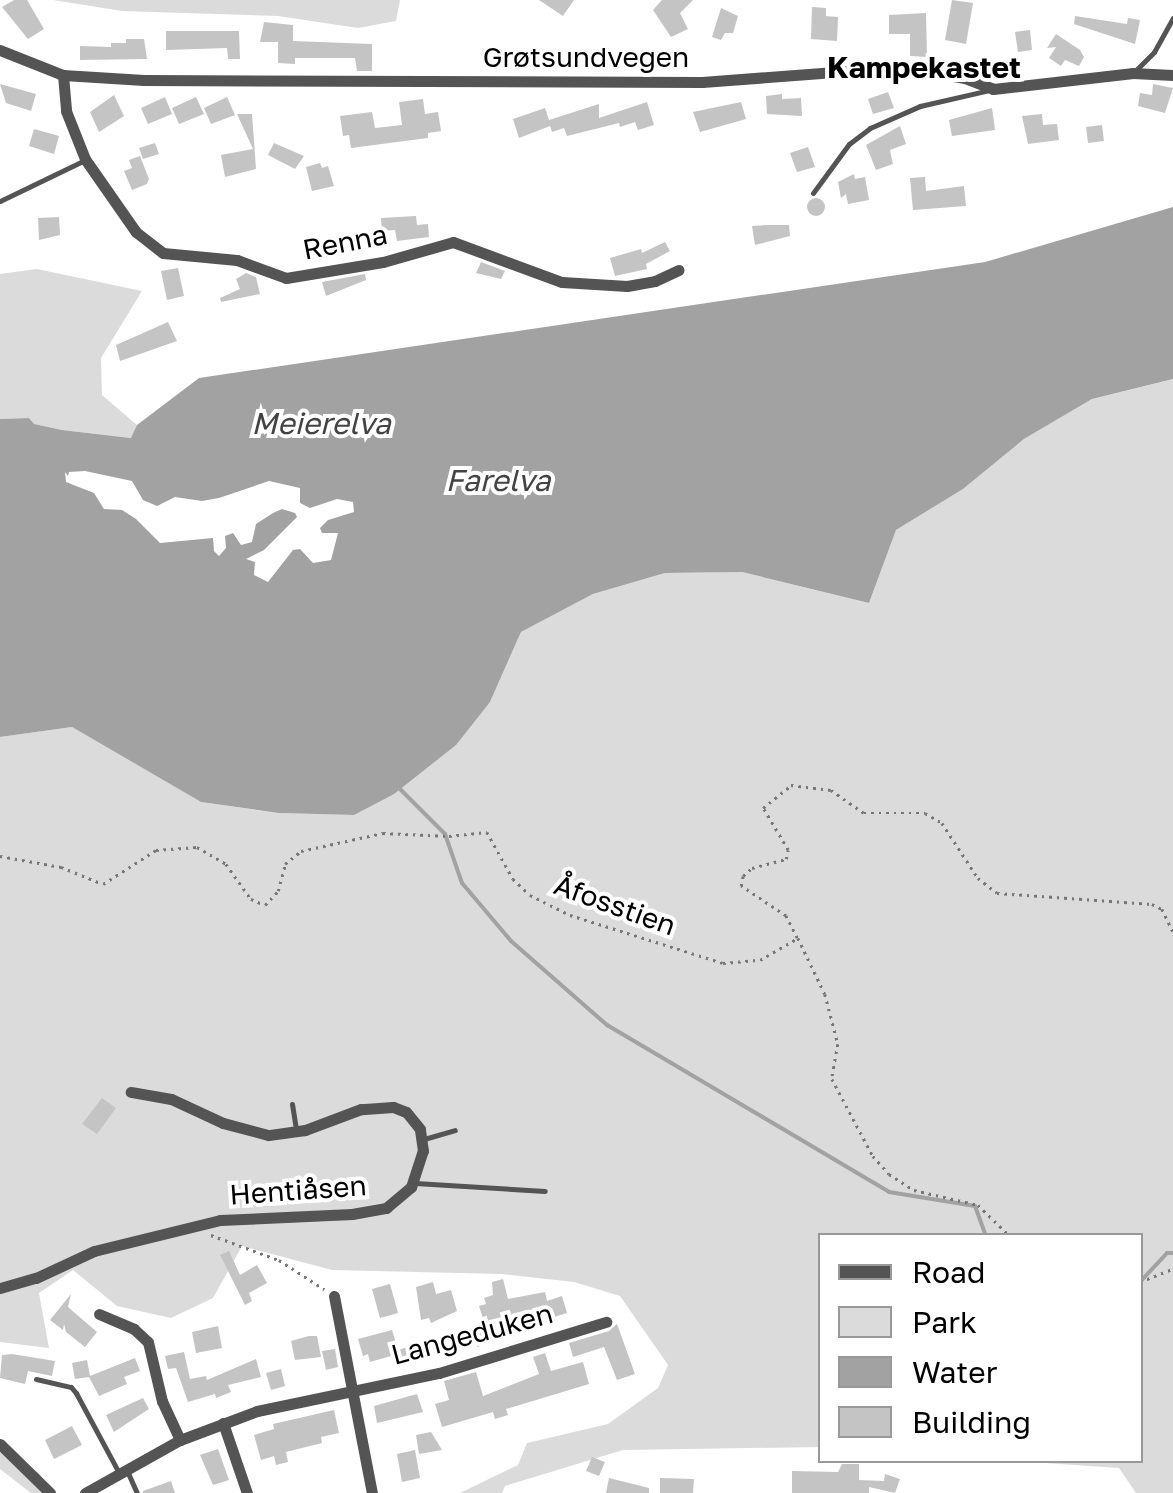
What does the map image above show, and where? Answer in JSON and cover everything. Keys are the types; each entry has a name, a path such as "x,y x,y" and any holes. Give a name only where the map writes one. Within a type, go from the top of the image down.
{"street":[{"name":"Grøtsundvegen","path":"0,50 63,75 304,82 702,82 901,67 965,78 993,89 1132,73 1173,75"},
{"name":"Renna","path":"63,75 66,111 85,159 136,232 156,250 237,260 286,278 383,262 453,242 562,282 627,286 655,281 678,270"},
{"name":"Hentiåsen","path":"131,1092 171,1098 250,1132 297,1132 361,1109 392,1107 412,1118 424,1139"},
{"path":"412,1182 424,1139"},
{"name":"Hentiåsen","path":"0,1288 36,1278 94,1250 220,1220 372,1212 396,1202 412,1182"},
{"path":"334,1296 372,1493"},
{"path":"99,1314 134,1328 148,1342 162,1401 180,1440"},
{"name":"Langeduken","path":"85,1493 122,1469 223,1423 281,1404 439,1372 606,1322"},
{"path":"223,1423 247,1493"},
{"path":"0,1444 50,1493"}],"lane":[{"path":"1132,73 1154,52 1173,18"},
{"path":"813,194 849,144 870,128 920,106 993,89"},
{"path":"0,201 85,159"},
{"path":"292,1104 297,1132"},
{"path":"424,1139 455,1130"},
{"path":"412,1182 545,1191"},
{"path":"36,1379 71,1387 76,1392 137,1493"}],"path":[{"path":"1007,1233 978,1205 914,1190 889,1174 873,1156 832,1080 838,1044 825,994 798,938 786,916 742,886 743,876 752,868 786,859 788,850 763,808 791,785 831,790 864,813 925,813 942,823 978,878 997,894 1152,904 1162,909 1173,932"},
{"name":"Åfosstien","path":"0,856 61,867 102,884 156,850 197,847 226,864 251,899 265,905 278,891 285,864 301,851 383,833 449,836 487,832 513,879 530,894 570,915 723,964 760,960 798,938"},
{"path":"208,1235 279,1260 334,1296"},
{"path":"1143,1281 1173,1268"}],"green space":[{"path":"53,0 400,0 396,21 358,28 278,16 122,11"},
{"path":"37,269 142,291 101,358 102,395 137,425 132,438 62,430 33,424 29,418 0,419 0,274"},
{"path":"1173,379 1173,1493 1136,1493 1119,1468 1045,1463 1143,1463 1143,1233 818,1233 818,1447 623,1450 505,1486 502,1493 460,1493 518,1465 527,1443 608,1424 658,1388 668,1365 620,1296 574,1282 501,1274 332,1270 242,1246 213,1298 171,1318 117,1306 73,1270 39,1293 49,1348 0,1342 0,737 72,727 201,802 277,813 354,815 412,778 490,702 521,632 593,594 665,573 742,572 869,603 896,530 963,489 1024,439 1092,399"},
{"path":"0,1448 38,1472 53,1493 31,1493 0,1469"}],"water":[{"name":"Farelva","path":"1173,207 1173,379 1092,399 1024,439 963,489 896,530 869,603 742,572 665,573 593,594 521,632 490,702 456,745 394,794 354,815 278,813 201,802 72,727 0,737 0,419 29,418 34,424 62,430 131,438 137,425 199,378 985,262","holes":["85,471 132,481 143,500 157,506 175,497 202,501 219,498 269,481 300,488 300,503 310,508 337,499 353,502 354,512 328,520 320,528 322,533 338,533 331,560 313,563 300,549 293,550 268,582 254,575 255,562 246,559 264,550 297,517 295,513 282,509 256,524 252,542 241,545 233,533 225,536 226,548 219,556 214,551 213,538 160,543 136,519 122,510 104,509 94,493 66,482 65,472 68,476 69,472"]}],"building":[{"path":"14,0 27,0 44,29 28,39 2,7"},
{"path":"539,0 574,0 563,16"},
{"path":"662,0 693,0 680,13 688,29 671,37 653,10"},
{"path":"952,0 973,3 966,44 945,40"},
{"path":"812,7 826,8 826,16 838,17 837,41 811,39"},
{"path":"721,8 738,16 733,33 725,33 721,40 712,37"},
{"path":"926,13 927,57 910,56 910,34 889,34 889,15"},
{"path":"1075,16 1127,24 1128,18 1140,20 1135,44 1074,24"},
{"path":"264,22 293,25 293,41 372,44 372,71 357,71 355,58 295,58 295,64 278,63 278,42 260,42"},
{"path":"1030,30 1032,50 1018,52 1015,32"},
{"path":"166,31 239,31 240,59 228,59 227,48 166,50"},
{"path":"1056,34 1080,50 1084,57 1079,66 1065,60 1061,66 1049,58 1056,47 1047,48"},
{"path":"126,39 144,39 147,59 80,60 80,46 111,47 111,43 126,43"},
{"path":"0,84 36,94 31,111 6,103"},
{"path":"1153,84 1173,88 1165,113 1138,106 1140,93 1152,95"},
{"path":"888,92 894,108 873,114 868,99"},
{"path":"782,94 782,99 801,98 802,116 767,114 766,96"},
{"path":"114,95 124,116 99,132 90,112"},
{"path":"165,97 172,114 148,124 141,108"},
{"path":"196,97 204,114 179,124 172,108"},
{"path":"227,97 235,115 211,124 204,108"},
{"path":"423,99 425,114 438,112 441,131 428,133 428,138 351,148 349,135 343,136 340,116 372,112 375,128 402,125 399,102"},
{"path":"647,102 654,125 638,130 635,122 620,127 619,123 567,136 564,128 552,132 550,126 519,138 513,119 545,108 549,120 599,104 599,118"},
{"path":"741,102 746,119 700,132 693,112"},
{"path":"992,108 995,130 952,136 949,120"},
{"path":"237,114 252,114 256,169 225,177 221,155 253,149"},
{"path":"1042,114 1043,125 1057,124 1059,140 1028,144 1022,116"},
{"path":"1102,125 1104,141 1088,143 1086,127"},
{"path":"900,126 906,144 890,150 893,164 876,170 866,145"},
{"path":"34,129 59,136 54,154 29,146"},
{"path":"155,143 159,154 143,159 139,148"},
{"path":"274,143 304,156 295,169 268,155"},
{"path":"808,147 815,167 797,172 790,153"},
{"path":"140,156 149,179 147,184 132,190 124,171 132,168 129,160"},
{"path":"320,163 322,168 328,166 334,186 312,191 306,167"},
{"path":"854,174 855,179 865,177 869,200 848,204 846,194 841,198 838,182"},
{"path":"925,177 926,191 964,186 966,206 913,210 910,178"},
{"path":"816,198 825,207 816,216 807,207"},
{"path":"416,216 417,225 428,224 429,237 397,241 395,230 382,231 381,218"},
{"path":"59,217 60,235 39,240 38,218"},
{"path":"789,225 790,236 755,245 752,226"},
{"path":"665,242 670,251 646,264 647,269 615,276 610,258 641,249 642,253"},
{"path":"481,262 505,271 501,279 476,273"},
{"path":"178,268 184,296 167,300 161,271"},
{"path":"246,273 256,277 260,294 221,302 220,298 240,289 236,279"},
{"path":"365,274 366,280 326,296 322,282"},
{"path":"168,322 177,341 120,361 116,345"},
{"path":"102,1098 116,1108 97,1134 82,1124"},
{"path":"229,1251 240,1275 257,1265 267,1283 249,1293 252,1301 245,1305 220,1255"},
{"path":"503,1279 508,1299 545,1292 547,1301 562,1296 567,1313 554,1317 552,1310 523,1318 521,1312 501,1318 488,1325 493,1342 477,1347 472,1329 485,1325 479,1306 486,1304 484,1298 493,1295 492,1282"},
{"path":"433,1282 436,1294 451,1290 457,1311 431,1323 429,1318 421,1320 416,1287"},
{"path":"390,1284 398,1313 380,1318 372,1289"},
{"path":"71,1294 68,1307 97,1332 85,1347 66,1332 64,1324 63,1330 50,1320"},
{"path":"617,1324 635,1374 617,1380 604,1347 573,1357 569,1343 609,1331"},
{"path":"218,1326 222,1348 196,1353 192,1332"},
{"path":"392,1330 398,1350 411,1346 416,1362 402,1367 398,1354 370,1362 368,1354 363,1356 358,1339"},
{"path":"317,1336 321,1357 295,1360 291,1341"},
{"path":"335,1349 338,1367 326,1370 322,1351"},
{"path":"184,1352 190,1379 206,1376 207,1380 256,1359 261,1377 228,1385 231,1392 216,1398 215,1394 188,1402 176,1368 168,1369 165,1356"},
{"path":"545,1353 551,1371 583,1362 589,1384 506,1409 508,1415 495,1419 493,1412 442,1427 435,1404 449,1400 444,1381 476,1372 483,1396 539,1374 533,1357"},
{"path":"2,1355 55,1361 52,1376 28,1371 25,1384 0,1378"},
{"path":"135,1358 140,1371 124,1377 127,1384 99,1396 89,1377 75,1379 72,1363 87,1360 90,1376"},
{"path":"281,1369 285,1386 271,1390 266,1373"},
{"path":"417,1394 423,1412 377,1423 374,1406"},
{"path":"143,1398 149,1409 114,1432 106,1415"},
{"path":"334,1410 339,1433 321,1437 322,1443 286,1452 288,1462 276,1465 274,1456 261,1460 254,1435 274,1429 273,1424"},
{"path":"72,1426 82,1445 54,1459 45,1440"},
{"path":"431,1432 442,1450 419,1454 416,1435"},
{"path":"218,1449 229,1480 213,1485 200,1455"},
{"path":"415,1450 420,1478 402,1482 397,1454"},
{"path":"592,1457 605,1462 599,1476 586,1471"},
{"path":"842,1464 859,1464 859,1480 884,1481 885,1474 900,1479 895,1493 869,1487 869,1493 792,1493 792,1471 838,1472"},
{"path":"609,1478 649,1488 649,1493 606,1493"},
{"path":"660,1478 694,1479 693,1493 660,1493"},
{"path":"171,1481 175,1493 143,1493 143,1491"}],"waterway":[{"path":"400,789 445,834 462,883 511,941 607,1025 889,1192 975,1206 985,1233"},
{"path":"1143,1279 1167,1253 1173,1253"}],"district":[{"name":"Kampekastet","path":"924,67"}],"water label":[{"name":"Meierelva","path":"321,423"}]}
